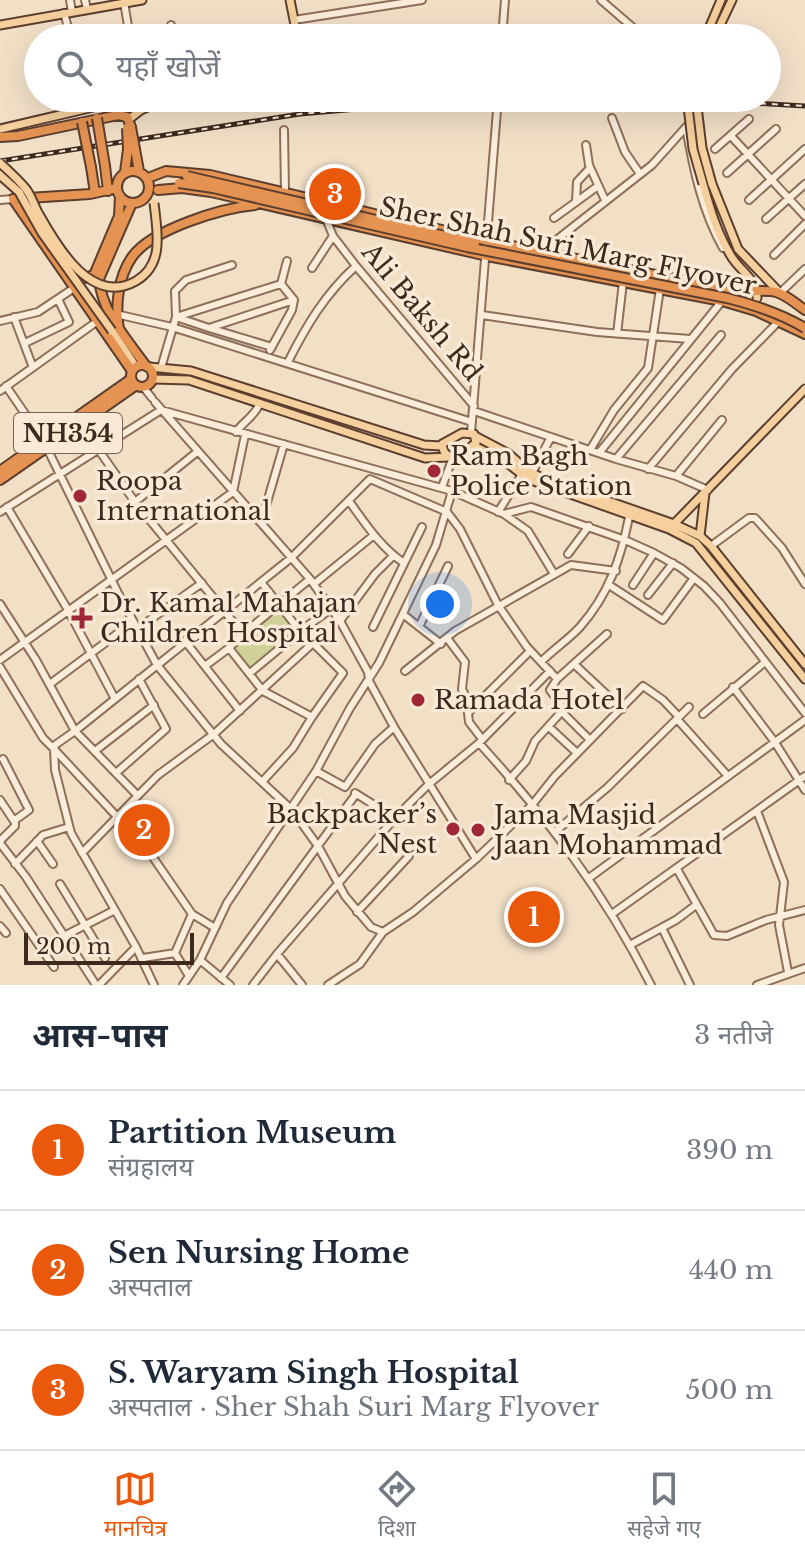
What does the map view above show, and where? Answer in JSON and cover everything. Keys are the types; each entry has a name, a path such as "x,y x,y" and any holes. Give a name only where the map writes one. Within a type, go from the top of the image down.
{"highway":[{"path":"0,137 118,115 129,125 131,149 139,171 148,178 150,187 147,197 132,203 99,279 102,299 113,313"},
{"path":"72,285 94,275 120,211 105,166 102,117"},
{"path":"82,122 95,193"},
{"path":"115,192 131,149"},
{"path":"125,172 139,171"},
{"path":"148,178 161,173 195,173 541,252 729,290 780,293 801,308 795,323 788,324"},
{"name":"Sher Shah Suri Marg Flyover","path":"161,173 187,176 468,241 740,296 790,312 805,322"},
{"name":"Sher Shah Suri Marg Flyover","path":"158,190 179,183 213,188 467,247 761,306 805,328"},
{"path":"158,190 195,190 487,256 722,301 756,311 805,334"},
{"path":"13,199 115,192 132,203"},
{"path":"13,199 97,321 139,375 153,379"},
{"path":"139,375 115,330 113,313 133,255 151,240 181,225 233,207 265,204"},
{"path":"756,311 754,306 759,294"},
{"name":"NH354","path":"0,480 139,375"},
{"name":"NH354","path":"0,471 45,443"}],"main road":[{"path":"0,25 68,13 86,5 142,0"},
{"path":"290,0 294,24"},
{"path":"711,24 721,0"},
{"path":"721,24 732,0"},
{"path":"0,129 72,112"},
{"path":"129,125 139,112"},
{"path":"689,112 693,149 738,249 780,293"},
{"path":"698,112 716,228 732,259 759,294"},
{"path":"0,163 28,193 47,228 73,264 85,277 100,285 129,284 151,267 159,243 154,203 158,190"},
{"path":"0,175 19,192 42,233 115,330"},
{"path":"139,375 161,368 191,371 424,445 441,446 450,457"},
{"path":"153,379 189,380 425,458 450,457 474,446"},
{"path":"671,526 805,389"},
{"path":"441,446 462,433 474,435 509,454 526,472 549,488 629,517 671,526 702,548 805,679"},
{"path":"474,435 474,446"},
{"path":"474,446 526,472 700,536 805,664"},
{"path":"700,536 706,491"}],"street":[{"path":"69,24 70,0"},
{"path":"294,20 422,0"},
{"path":"503,24 505,0"},
{"path":"601,0 629,24"},
{"path":"124,2 128,24"},
{"path":"474,435 472,422 497,112"},
{"path":"612,118 625,152 640,174"},
{"path":"715,149 749,119"},
{"path":"541,252 640,174 662,155 686,127 692,164 710,226 735,268 743,271"},
{"path":"727,173 776,129"},
{"path":"284,130 285,192"},
{"path":"731,136 805,216"},
{"path":"586,145 590,168 605,200"},
{"path":"749,200 805,149"},
{"path":"576,202 577,182 590,168"},
{"path":"766,219 805,184"},
{"path":"554,218 598,186"},
{"path":"0,200 13,199"},
{"name":"Ali Baksh Rd","path":"321,200 333,236 474,408"},
{"path":"774,255 805,224"},
{"path":"312,268 333,236"},
{"path":"281,284 287,261"},
{"path":"161,368 176,317 175,291 186,280 232,265"},
{"path":"288,362 308,323 335,287 356,266"},
{"path":"780,293 805,269"},
{"path":"617,334 623,282"},
{"path":"281,284 294,300"},
{"path":"176,317 281,284"},
{"path":"0,321 38,312 72,285"},
{"path":"590,450 614,410 646,373 660,289"},
{"path":"25,343 69,322 58,299"},
{"path":"209,328 294,300"},
{"path":"268,356 294,300"},
{"path":"599,453 722,301"},
{"path":"383,932 371,927 357,912 318,846 292,810 232,756 157,665 45,443 3,388 32,365 113,313 172,327 288,362 472,422"},
{"path":"482,315 617,334 690,339"},
{"path":"14,317 32,365"},
{"path":"176,317 272,347"},
{"path":"648,469 732,369 778,322"},
{"path":"616,459 721,335"},
{"path":"139,375 161,410 312,582 340,621 394,727 476,859"},
{"path":"236,432 243,422 256,413 260,403"},
{"path":"474,408 616,459 676,476 706,491"},
{"path":"115,699 68,610 4,509 161,410 245,435 379,468 452,491 501,513 532,535 554,574"},
{"path":"676,476 722,420"},
{"path":"0,660 233,492 245,435"},
{"path":"501,513 551,437"},
{"path":"261,523 284,444"},
{"path":"98,449 135,502 243,634"},
{"path":"135,502 197,452"},
{"path":"442,487 450,457"},
{"path":"154,985 143,958 69,827 55,770 54,749 57,743 291,558 379,468"},
{"path":"370,479 447,512 460,529 498,605 530,651 557,679"},
{"path":"183,985 200,960 234,892 292,810 350,708 369,681 436,545 452,491"},
{"path":"349,501 374,535 404,563"},
{"path":"501,513 531,507 625,540 673,563 720,603 805,713"},
{"path":"542,661 580,627 609,585 616,571 629,517"},
{"path":"711,546 749,518 755,518 782,548 805,584"},
{"path":"568,554 589,526"},
{"path":"373,627 422,527"},
{"path":"205,666 279,605 374,535"},
{"path":"633,585 654,553"},
{"path":"340,621 375,574 393,556"},
{"path":"648,595 673,563"},
{"path":"405,671 447,638 498,605 574,564 616,571"},
{"path":"419,627 448,566"},
{"path":"609,585 663,620 694,578"},
{"path":"261,582 301,630 343,673 293,748 262,782"},
{"path":"137,629 202,583"},
{"path":"0,604 25,641 75,731 137,795"},
{"path":"250,673 331,609"},
{"path":"404,615 441,644"},
{"path":"50,684 133,622"},
{"path":"509,780 526,761 535,741 562,712 564,706 550,689 607,634"},
{"path":"447,638 465,662 462,689 467,699 469,722 480,741 509,780 556,831 589,878 651,985"},
{"path":"185,641 240,711"},
{"path":"82,853 158,775 214,734 313,643"},
{"path":"229,648 263,691 312,717"},
{"path":"468,713 530,651"},
{"path":"703,714 765,662"},
{"path":"574,664 622,709"},
{"path":"0,667 43,738 148,850 192,914 215,928"},
{"path":"253,985 395,818 480,741 550,671"},
{"path":"116,773 166,729 139,679"},
{"path":"328,985 360,964 383,932 413,912 476,859 645,686 678,718 727,775"},
{"path":"733,687 802,778 805,790"},
{"path":"95,751 154,705"},
{"path":"556,831 608,787 689,707"},
{"path":"562,712 590,740"},
{"path":"589,878 805,720"},
{"path":"345,787 375,744 394,727"},
{"path":"549,727 577,753"},
{"path":"3,759 29,810 14,821"},
{"path":"316,771 395,818"},
{"path":"612,914 802,778"},
{"path":"221,978 356,794"},
{"path":"0,800 15,826 0,842 97,985 136,947"},
{"path":"757,811 784,882 780,916 788,972"},
{"path":"15,864 47,833 69,827"},
{"path":"37,841 53,864"},
{"path":"357,912 409,856"},
{"path":"677,869 711,932 720,937 805,910"},
{"path":"60,884 105,958"},
{"path":"1,895 54,967"},
{"path":"630,945 696,905"},
{"path":"64,936 115,910"},
{"path":"143,958 175,953 192,914"},
{"path":"0,926 6,933"},
{"path":"662,928 690,985"},
{"path":"175,953 189,976"},
{"path":"277,954 302,985"},
{"path":"200,960 230,985"},
{"path":"757,985 774,982 788,972 805,968"}],"green space":[{"path":"279,608 298,631 251,670 232,647"}],"railway":[{"path":"781,105 805,106"},
{"path":"0,161 323,112"}],"place":[{"name":"S. Waryam Singh Hospital","path":"335,194"},
{"name":"Ram Bagh Police Station","path":"434,471"},
{"name":"Roopa International","path":"80,496"},
{"name":"Dr. Kamal Mahajan Children Hospital","path":"82,618"},
{"name":"Ramada Hotel","path":"418,700"},
{"name":"Backpacker’s Nest","path":"453,829"},
{"name":"Sen Nursing Home","path":"144,830"},
{"name":"Jama Masjid Jaan Mohammad","path":"478,830"},
{"name":"Partition Museum","path":"534,917"}]}
